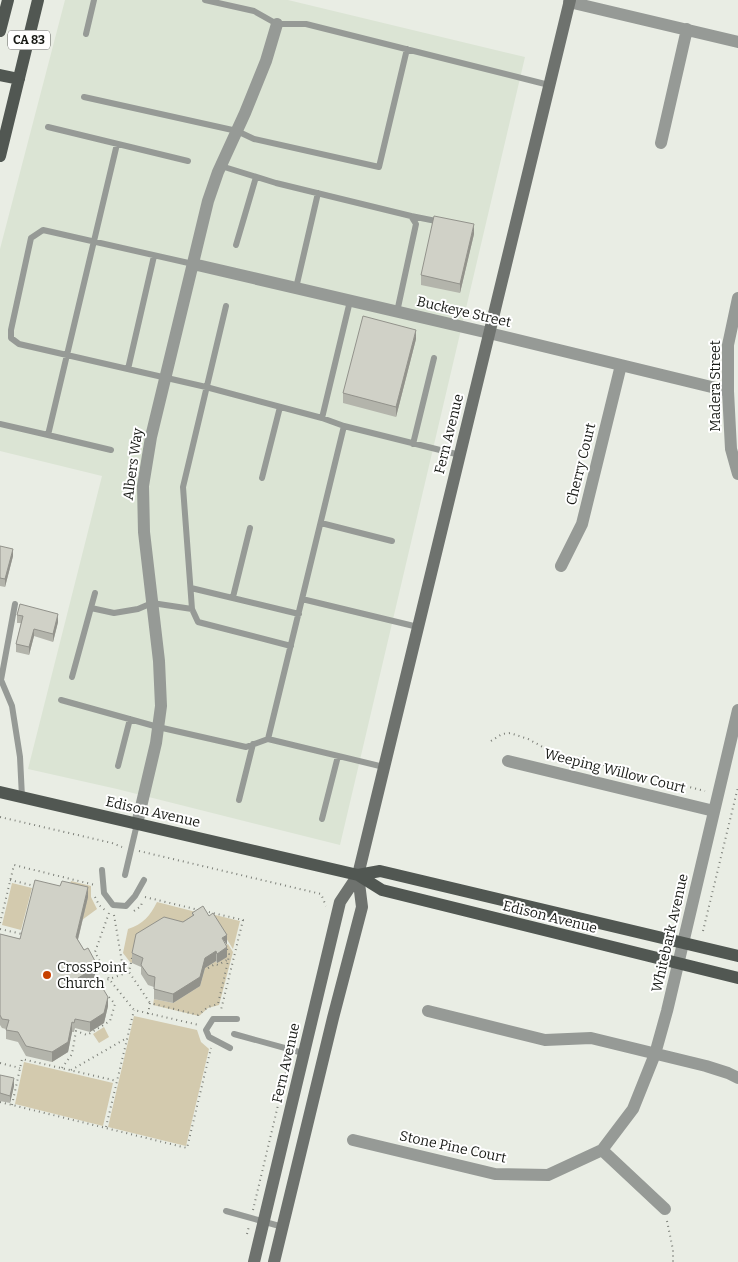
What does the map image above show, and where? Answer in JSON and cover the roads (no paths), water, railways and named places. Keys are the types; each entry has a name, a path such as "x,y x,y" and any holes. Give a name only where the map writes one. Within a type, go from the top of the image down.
{"main road":[{"path":"0,32 8,0"},
{"name":"CA 83","path":"0,156 38,0"},
{"path":"0,75 19,79"},
{"name":"Edison Avenue","path":"0,792 358,875 382,890 738,978"},
{"name":"Edison Avenue","path":"358,875 380,871 738,956"}],"street":[{"path":"570,1 738,42"},
{"name":"Fern Avenue","path":"254,1262 257,1219 297,1051 340,902 358,875 570,1"},
{"name":"Albers Way","path":"137,824 161,706 161,683 144,532 143,486 151,437 208,201 219,169 266,61 277,24"},
{"path":"660,142 687,29"},
{"name":"Buckeye Street","path":"193,264 728,391"},
{"name":"Madera Street","path":"738,298 728,345 731,449 738,474"},
{"name":"Cherry Court","path":"561,566 582,524 621,365"},
{"name":"Whitebark Avenue","path":"602,1150 633,1110 655,1054 738,710"},
{"name":"Weeping Willow Court","path":"508,761 714,811"},
{"name":"Fern Avenue","path":"274,1262 362,907 358,875"},
{"path":"428,1011 544,1040 591,1038 706,1066 728,1072 738,1078"},
{"name":"Stone Pine Court","path":"353,1140 495,1174 548,1175 602,1150"},
{"path":"602,1150 665,1209"}],"lane":[{"path":"86,34 94,0"},
{"path":"205,0 254,11 277,24 306,24 550,85"},
{"path":"84,97 237,131 254,139 379,167 407,49"},
{"path":"48,127 188,161"},
{"path":"48,435 117,144"},
{"path":"219,169 256,176 448,224"},
{"path":"236,245 256,176"},
{"path":"296,288 318,193"},
{"path":"396,312 416,224 411,216"},
{"path":"193,264 43,230 32,238 11,330 11,338 19,344 206,387 322,418 344,426 460,455"},
{"path":"128,369 154,256"},
{"path":"322,418 350,301"},
{"path":"226,306 183,487 192,610 198,622 291,646"},
{"path":"413,444 434,358"},
{"path":"262,478 280,407"},
{"path":"0,424 111,450"},
{"path":"268,738 344,426"},
{"path":"321,523 392,541"},
{"path":"233,597 250,528"},
{"path":"190,588 299,614"},
{"path":"72,677 95,593"},
{"path":"302,599 418,627"},
{"path":"91,608 114,613 138,609 152,603 192,610"},
{"path":"15,604 1,680 12,706 20,757 22,797"},
{"path":"61,700 246,747 268,738 384,767"},
{"path":"118,766 130,719"},
{"path":"239,800 253,744"},
{"path":"322,819 338,756"},
{"path":"125,875 137,824"},
{"path":"102,870 104,893 113,905 126,906 135,896 144,880"},
{"path":"230,1048 209,1037 206,1030 213,1019 237,1019"},
{"path":"234,1034 297,1051"},
{"path":"226,1211 283,1227"}],"place":[{"name":"CrossPoint Church","path":"47,975"}]}
